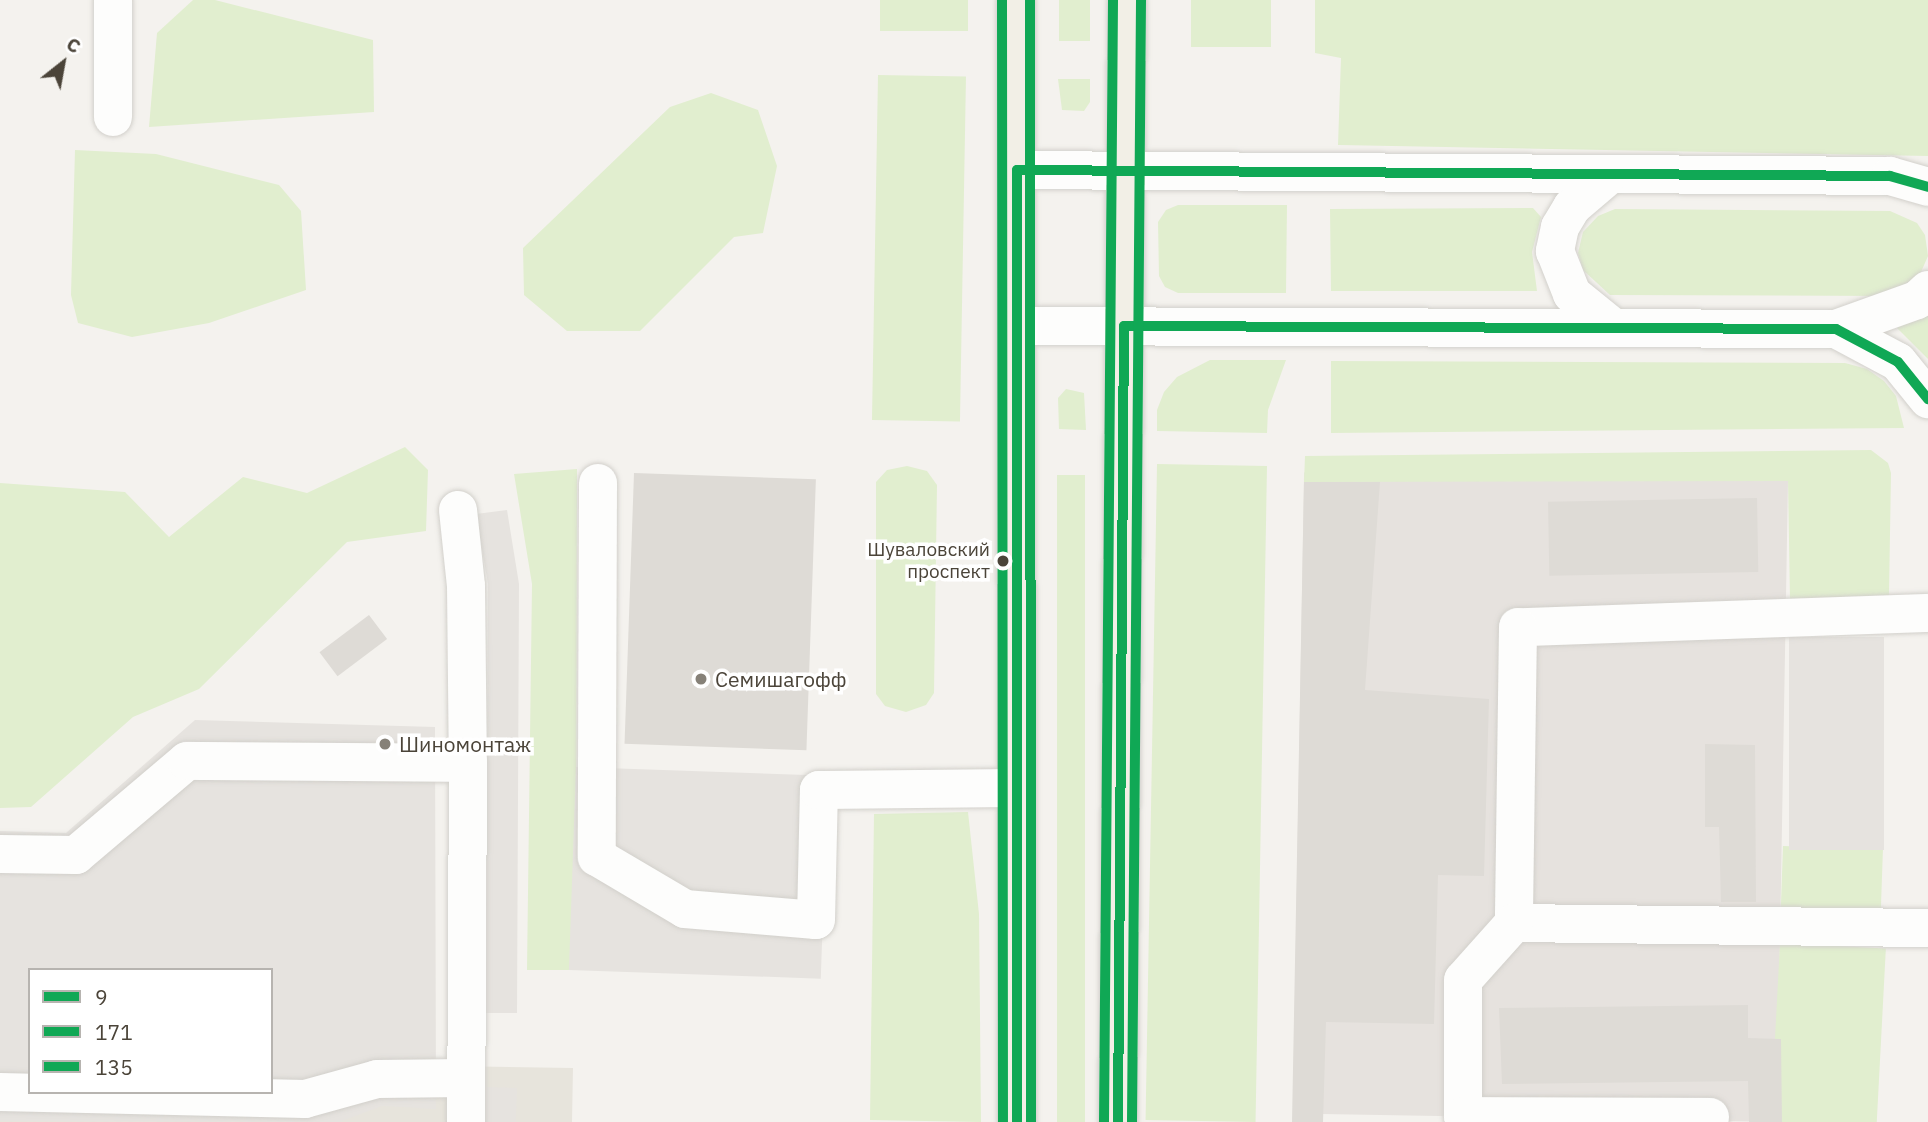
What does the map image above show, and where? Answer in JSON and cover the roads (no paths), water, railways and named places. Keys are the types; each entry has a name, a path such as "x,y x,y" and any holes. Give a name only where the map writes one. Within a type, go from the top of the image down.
{"main road":[{"path":"1016,0 1017,1122"},
{"path":"1118,1122 1127,0"}],"street":[{"path":"113,0 113,117"},
{"path":"1017,170 1607,177 1891,176 1928,187"},
{"path":"1607,177 1572,207 1560,227 1555,251 1572,294 1614,328"},
{"path":"1017,327 1836,329 1917,300 1928,290"},
{"path":"1836,329 1898,362 1928,399"},
{"path":"598,483 597,858 685,909 816,920 819,790 1017,788"},
{"path":"458,510 467,586 466,1122"},
{"path":"1710,1118 1463,1116 1463,980 1514,923 1518,627 1928,613"},
{"path":"0,854 76,855 187,761 468,763"},
{"path":"1514,923 1928,928"},
{"path":"51,1094 304,1099 377,1079 466,1079"},
{"path":"0,1093 28,1094"}],"place":[{"name":"Шуваловский проспект","path":"1003,561"},
{"name":"Семишагофф","path":"701,679"},
{"name":"Шиномонтаж","path":"385,744"}]}
